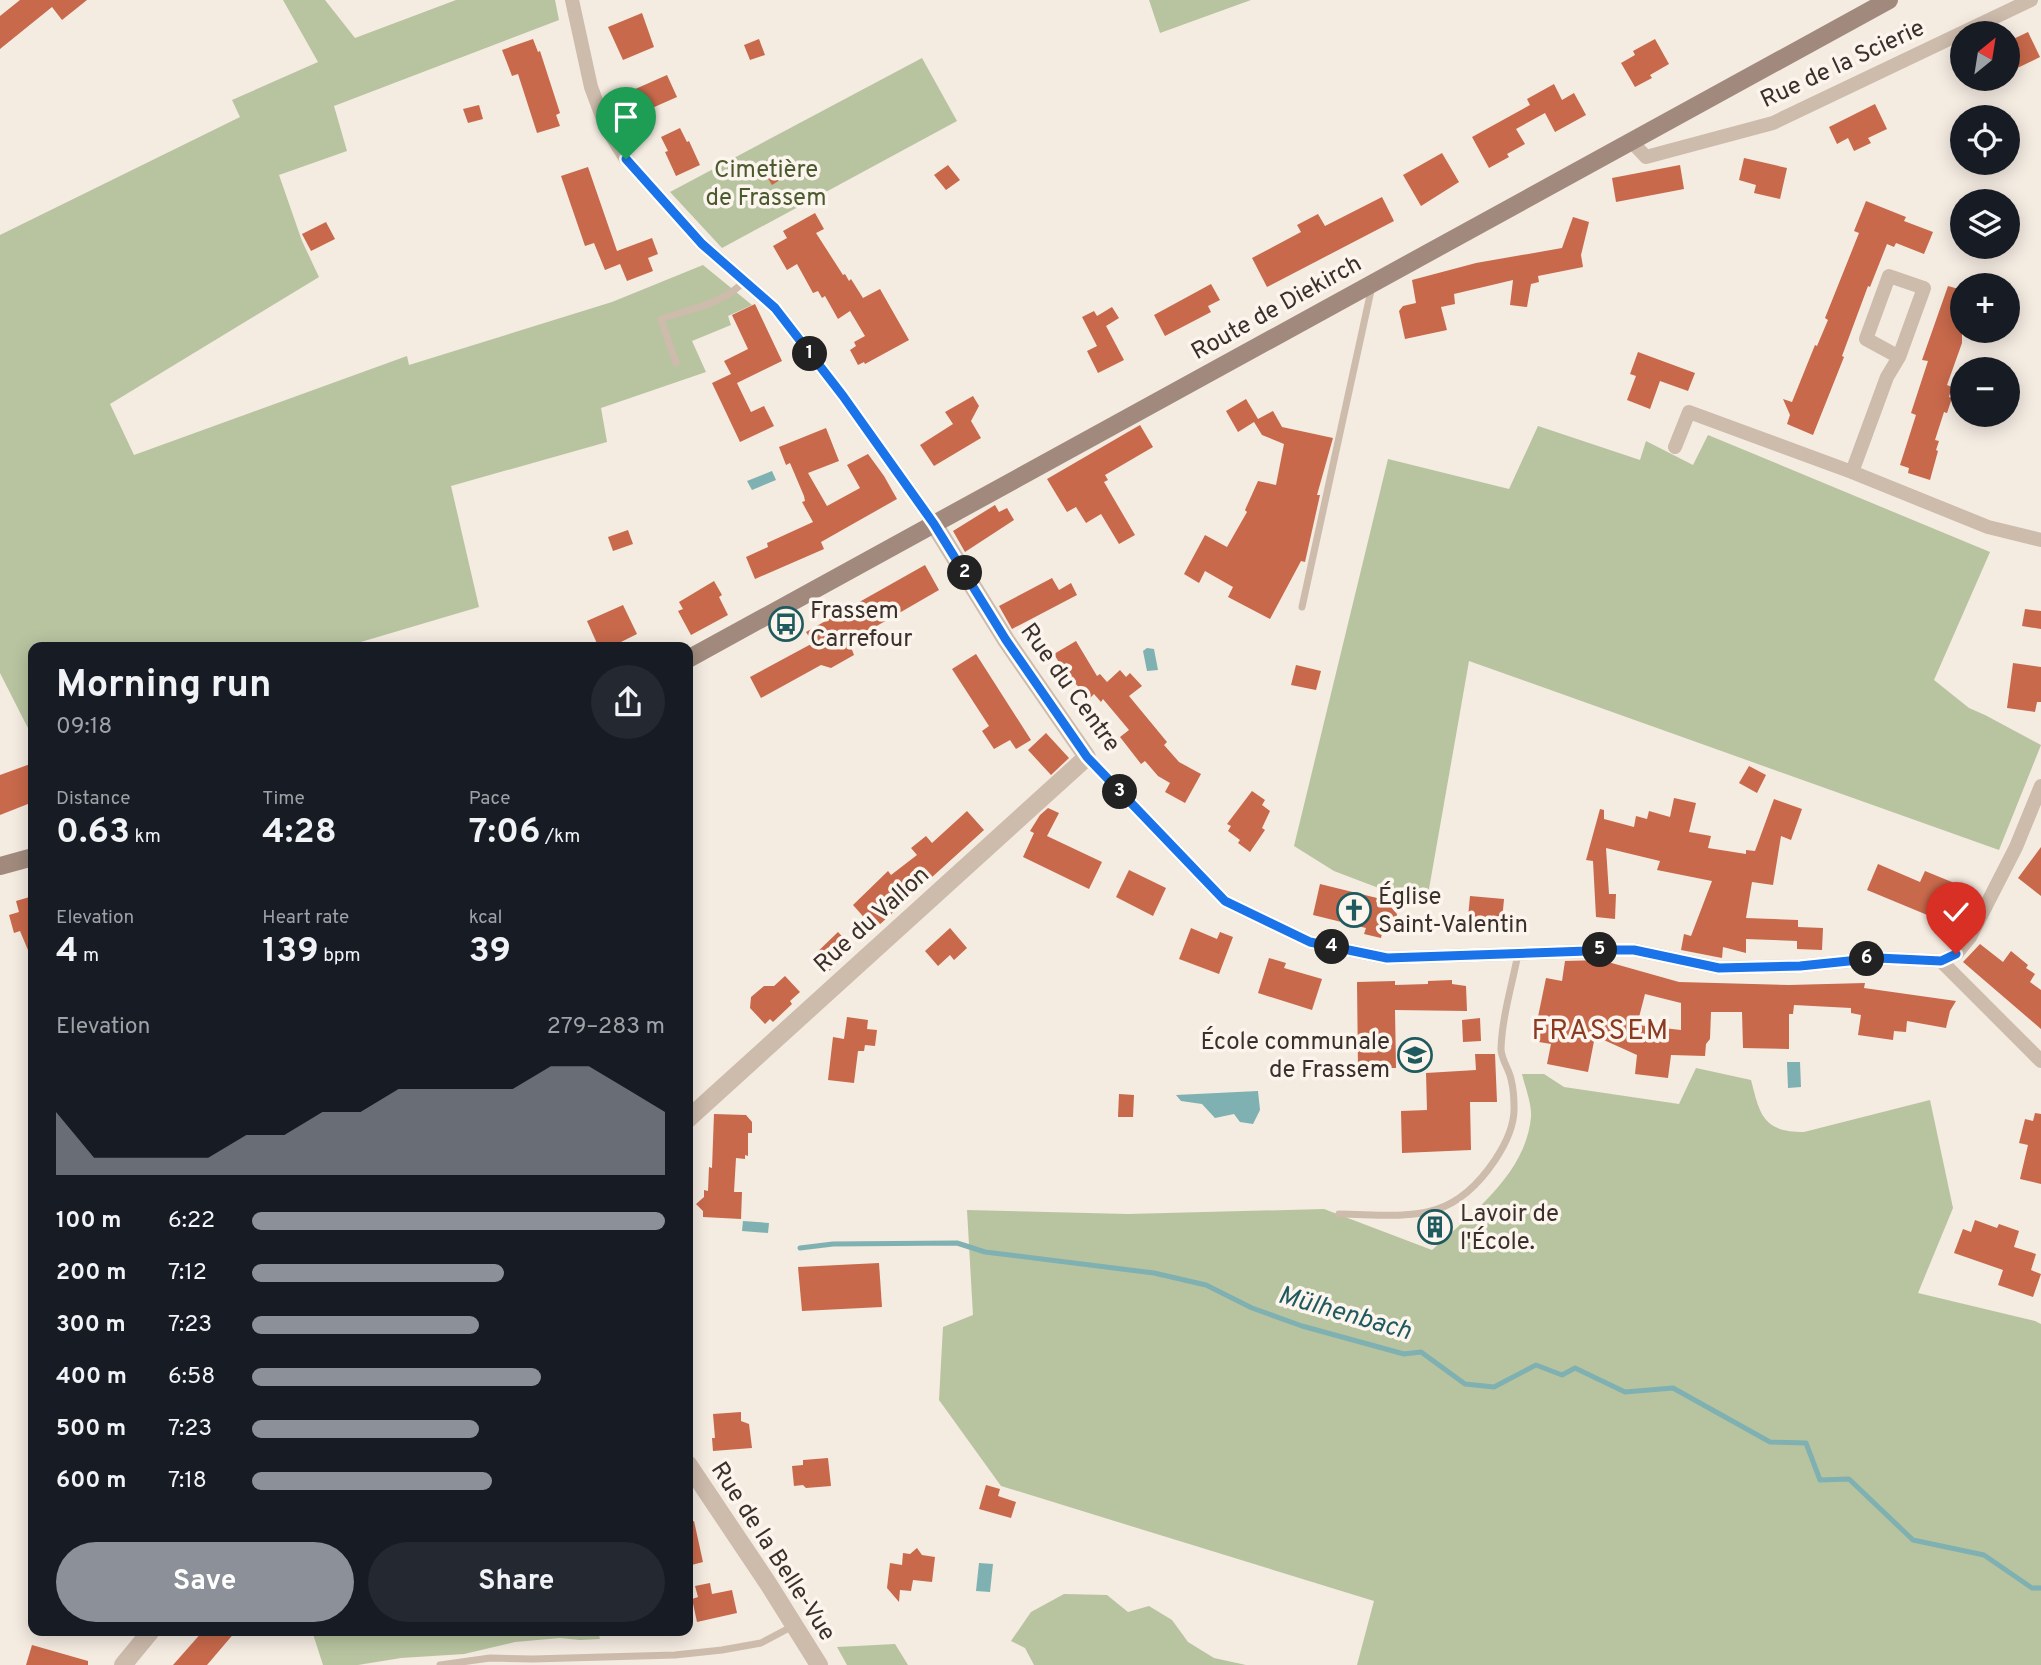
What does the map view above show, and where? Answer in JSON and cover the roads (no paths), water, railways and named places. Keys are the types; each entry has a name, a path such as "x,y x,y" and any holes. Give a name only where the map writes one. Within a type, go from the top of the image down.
{"main road":[{"name":"Route de Diekirch","path":"693,656 1889,0"},
{"path":"0,866 28,858"}],"street":[{"path":"572,0 592,87 606,127 626,159 702,244 775,308 843,396 934,524"},
{"name":"Rue de la Scierie","path":"1631,141 1646,157 1773,123 2031,0"},
{"path":"1852,472 1888,377 1899,357 1924,288 1889,276 1866,339 1899,357"},
{"path":"1675,447 1689,412 1852,472 1988,527 2041,540"},
{"name":"Rue du Centre","path":"934,524 1006,640 1087,757 1225,901 1310,942 1387,958 1634,950 1719,968 1800,966 1878,958 1941,961"},
{"name":"Rue du Vallon","path":"693,1114 1087,757"},
{"path":"2041,786 2016,847 1970,937 1956,954 1941,961 2041,1060"},
{"name":"Rue de la Belle-Vue","path":"693,1472 818,1665"},
{"path":"123,1665 147,1636"}],"lane":[{"path":"676,363 661,319 721,298 736,290 744,281"},
{"path":"1302,607 1373,282"},
{"path":"1339,1214 1412,1215 1436,1212 1474,1188 1485,1175 1501,1151 1511,1128 1515,1107 1511,1079 1501,1053 1502,1032 1518,954"},
{"path":"440,1665 490,1658 675,1655 722,1650 761,1643 794,1625"}],"water":[{"path":"772,471 776,480 752,490 747,481"},
{"path":"1147,648 1154,649 1158,670 1147,671 1143,651"},
{"path":"1787,1062 1800,1062 1801,1087 1788,1088"},
{"path":"1258,1091 1260,1110 1253,1124 1240,1122 1234,1114 1215,1118 1202,1104 1181,1101 1176,1095"},
{"path":"743,1221 769,1223 768,1233 742,1231"},
{"path":"979,1563 993,1564 990,1592 976,1591"}],"waterway":[{"name":"Mülhenbach","path":"800,1248 833,1244 957,1243 985,1252 1154,1273 1206,1285 1252,1308 1302,1326 1404,1354 1421,1352 1465,1384 1494,1387 1536,1365 1562,1375 1575,1368 1625,1392 1673,1388 1770,1442 1806,1443 1820,1480 1849,1479 1913,1540 1984,1555 2032,1588 2041,1588"}],"place":[{"name":"Frassem Carrefour","path":"786,624"},
{"name":"Église Saint-Valentin","path":"1354,910"},
{"name":"École communale de Frassem","path":"1415,1055"},
{"name":"Lavoir de l'École.","path":"1435,1227"}],"district":[{"name":"FRASSEM","path":"1601,1029"}],"park label":[{"name":"Cimetière de Frassem","path":"766,183"}]}
